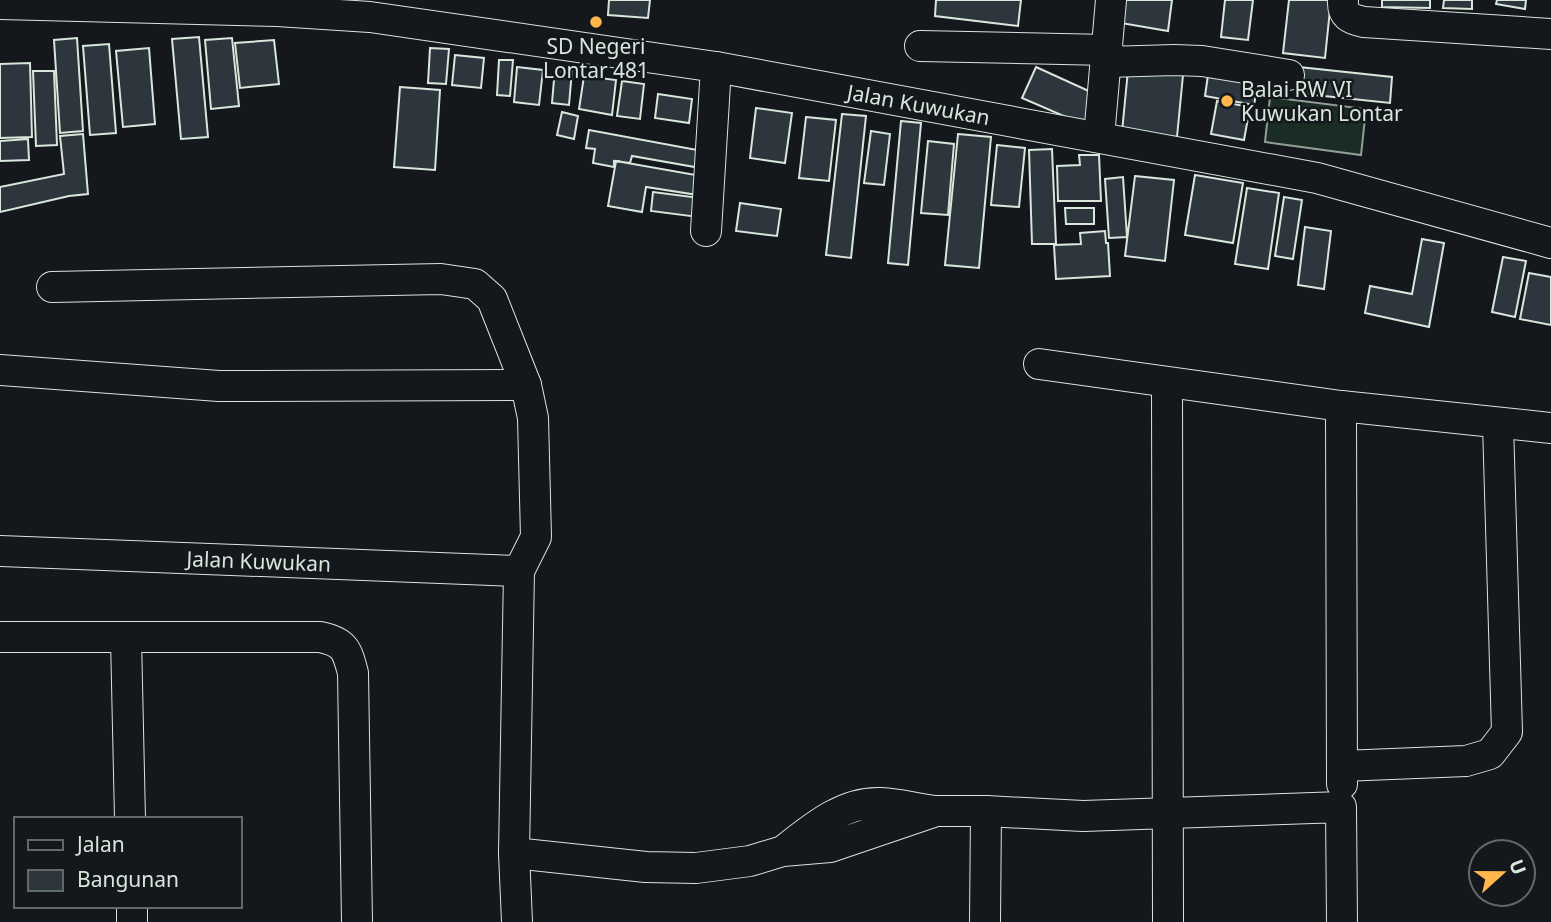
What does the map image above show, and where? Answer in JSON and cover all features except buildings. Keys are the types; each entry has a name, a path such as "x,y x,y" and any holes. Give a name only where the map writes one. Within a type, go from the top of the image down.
{"street":[{"path":"1099,137 1111,0"},
{"path":"1343,0 1345,15 1364,22 1551,34"},
{"name":"Jalan Kuwukan","path":"0,4 277,5 716,66 1317,178 1551,243"},
{"path":"920,46 1202,61 1289,75"},
{"path":"706,231 716,66"},
{"path":"52,287 441,279 475,284 492,299 526,385 533,418 536,537 519,571 514,853 517,922"},
{"path":"1039,364 1341,406 1551,428"},
{"path":"0,370 219,386 526,385"},
{"path":"1167,383 1168,922"},
{"path":"1341,406 1342,922"},
{"path":"1342,766 1466,761 1490,754 1507,732 1498,424"},
{"name":"Jalan Kuwukan","path":"0,551 519,571"},
{"path":"0,637 320,637 336,640 348,653 353,673 357,922"},
{"path":"125,638 130,817"},
{"path":"514,853 646,867 696,869 750,861 783,851 820,822 848,809 879,803 936,811 1083,816 1341,807"},
{"path":"985,922 986,811"}],"green space":[{"path":"1270,97 1366,109 1361,155 1265,142"}],"place":[{"name":"SD Negeri Lontar 481","path":"596,22"},
{"name":"Balai RW VI Kuwukan Lontar","path":"1227,101"}]}
